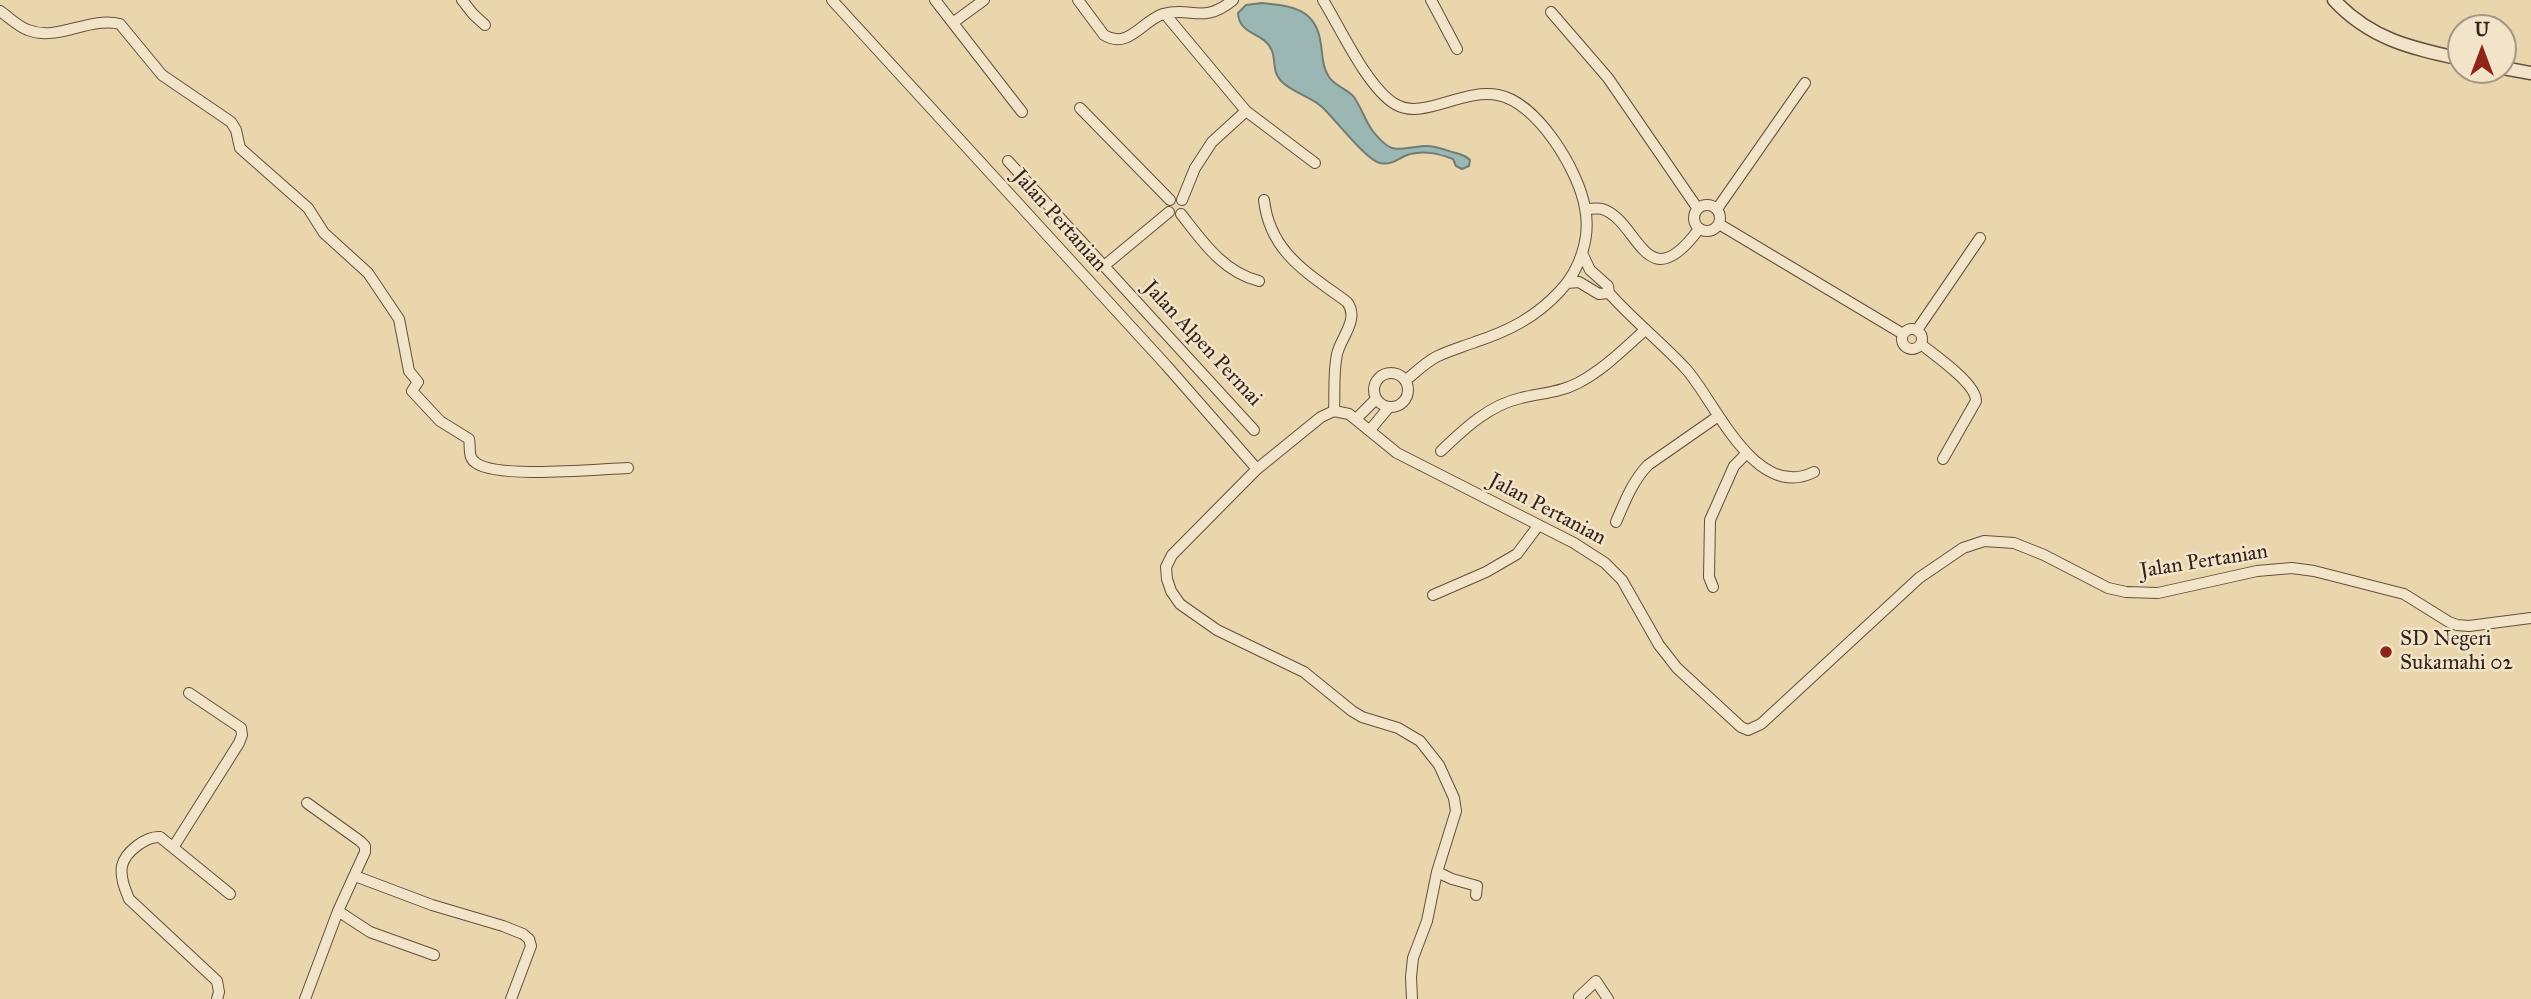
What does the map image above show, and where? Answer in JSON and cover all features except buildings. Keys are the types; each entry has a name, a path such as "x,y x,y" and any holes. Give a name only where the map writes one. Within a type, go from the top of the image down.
{"street":[{"path":"462,0 485,25"},
{"name":"Jalan Pertanian","path":"832,0 1166,365 1257,469"},
{"path":"936,0 1022,112"},
{"path":"954,22 985,0"},
{"path":"1078,0 1104,35 1116,40 1127,38 1165,14 1210,14 1233,0"},
{"path":"1323,0 1374,85 1399,106 1431,107 1459,97 1483,94 1499,95 1525,108 1539,122 1560,152 1586,209 1586,239 1578,266 1567,283 1540,311 1524,323 1438,356 1406,380"},
{"path":"1431,0 1457,48"},
{"path":"2334,0 2343,10 2382,38 2447,55"},
{"path":"0,11 23,28 38,33 60,31 97,21 120,24 127,29 162,75 232,122 240,148 308,208 324,233 368,272 399,319 410,371 418,382 412,391 440,421 469,439 470,457 475,463 486,469 510,471 628,468"},
{"path":"1551,12 1608,78 1698,209"},
{"path":"1165,14 1246,111 1315,163"},
{"path":"1717,209 1805,83"},
{"path":"1080,108 1170,200"},
{"path":"1182,200 1170,200 1167,206 1169,212 1175,216 1181,214 1184,208 1182,200 1195,168 1212,142 1246,111"},
{"name":"Jalan Alpen Permai","path":"1008,160 1254,430"},
{"path":"1264,200 1269,225 1284,251 1347,302 1352,311 1351,321 1336,357 1334,411 1321,416 1257,469 1172,555 1166,567 1171,591 1180,604 1217,630 1304,672 1352,712 1398,728 1420,741 1439,765 1454,798 1456,811 1437,872 1427,921 1413,958 1412,999"},
{"path":"1705,205 1717,209 1719,224 1708,231 1699,229 1694,221 1698,209 1705,205"},
{"path":"1586,209 1602,209 1610,214 1643,251 1656,257 1670,256 1683,248 1699,229"},
{"path":"1104,266 1169,212"},
{"path":"1181,214 1207,248 1224,264 1237,274 1259,281"},
{"path":"1719,224 1903,334"},
{"path":"1917,330 1980,238"},
{"path":"1582,253 1590,270 1608,286 1609,293 1700,385 1717,417 1746,454 1774,472 1803,477 1814,472"},
{"path":"1567,283 1579,282 1599,294 1609,293"},
{"path":"1909,329 1917,330 1922,336 1921,344 1914,349 1906,348 1902,341 1903,334 1909,329"},
{"path":"1441,451 1466,427 1500,405 1519,398 1555,392 1579,383 1621,352 1645,330"},
{"path":"1921,344 1969,384 1976,395 1976,401 1943,459"},
{"path":"1370,430 1389,407 1399,405 1406,399 1409,389 1406,380 1393,372 1379,377 1374,385 1376,400"},
{"path":"1376,400 1389,407"},
{"path":"1356,419 1376,400"},
{"name":"Jalan Pertanian","path":"1334,411 1346,413 1356,419 1404,457 1574,543 1613,570 1629,591 1659,645 1677,668 1724,713 1748,730 1760,724 1919,578 1963,548 1984,541 2014,543 2044,555 2108,589 2126,592 2158,593 2257,571 2292,568 2403,594 2457,625 2469,626 2531,618"},
{"path":"1616,522 1631,486 1639,475 1717,417"},
{"path":"1713,587 1709,577 1710,520 1734,466 1746,454"},
{"path":"1433,595 1486,572 1517,554 1538,526"},
{"path":"174,846 242,735 241,728 189,693"},
{"path":"305,999 338,911 365,852 365,846 307,803"},
{"path":"217,999 217,981 129,899 124,887 122,866 125,858 146,839 160,837 230,894"},
{"path":"1437,872 1476,886 1476,895"},
{"path":"355,876 432,905 523,934 531,946 511,999"},
{"path":"338,911 370,932 434,955"},
{"path":"1580,999 1596,981 1608,999"}],"water":[{"path":"1262,3 1293,8 1309,17 1319,33 1324,65 1329,77 1354,97 1372,130 1385,144 1396,149 1436,147 1465,156 1470,160 1469,166 1462,169 1456,166 1453,159 1437,154 1410,154 1384,164 1367,155 1322,107 1291,89 1278,77 1269,45 1247,30 1239,20 1238,13 1246,5"}],"place":[{"name":"SD Negeri Sukamahi 02","path":"2386,652"}]}
